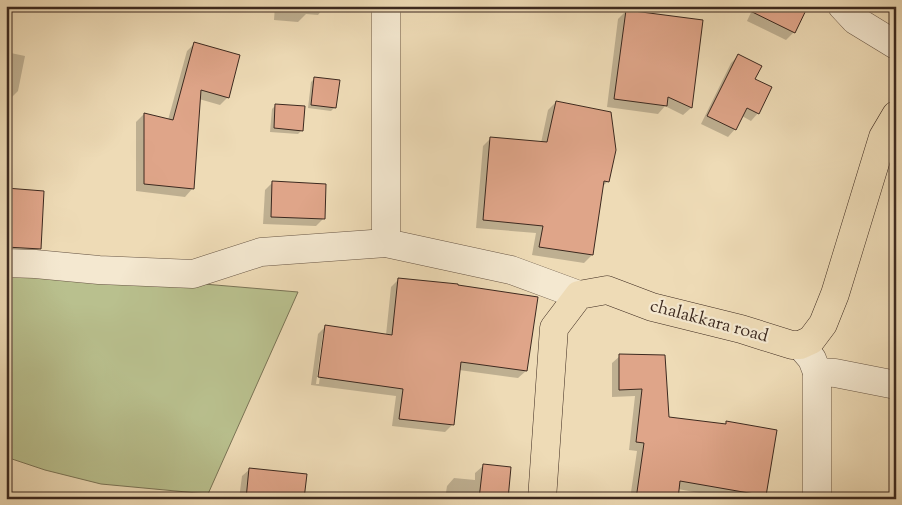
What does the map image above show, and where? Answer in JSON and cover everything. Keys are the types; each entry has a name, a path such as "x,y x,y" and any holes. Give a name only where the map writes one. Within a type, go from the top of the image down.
{"main road":[{"path":"800,345 810,340 823,324 835,294 883,137 896,115"},
{"name":"chalakkara road","path":"579,295 607,290 652,307 741,328 792,345 800,345"},
{"path":"542,499 554,328 579,295"}],"street":[{"path":"386,6 386,243"},
{"path":"842,6 855,20 896,44"},
{"path":"6,263 99,270 193,274 261,252 386,243 511,270 579,295"},
{"path":"800,345 812,360 817,372 817,499"},
{"path":"817,372 835,373 896,385"}],"green space":[{"path":"6,270 133,278 298,292 208,494 101,484 45,470 6,457"}],"building":[{"path":"740,6 808,6 795,33"},
{"path":"626,10 703,20 692,108 668,97 667,106 614,99"},
{"path":"194,42 240,55 229,98 201,90 194,189 144,184 144,113 173,120"},
{"path":"738,54 762,66 755,79 772,87 759,114 747,108 736,130 707,116"},
{"path":"314,77 340,80 336,108 311,105"},
{"path":"556,101 611,112 616,150 609,182 604,181 593,255 539,247 543,226 483,220 490,137 547,142"},
{"path":"275,104 305,106 303,131 274,128"},
{"path":"272,181 326,184 325,219 271,217"},
{"path":"6,188 44,191 41,249 6,247"},
{"path":"398,278 458,284 538,297 527,371 461,362 454,425 399,419 403,389 318,377 325,325 392,335"},
{"path":"619,354 665,355 669,417 726,424 726,421 777,430 766,496 680,481 678,499 636,499 644,443 636,442 642,389 619,390"},
{"path":"483,464 511,467 508,499 479,499"},
{"path":"249,468 307,474 304,499 246,499"}]}
